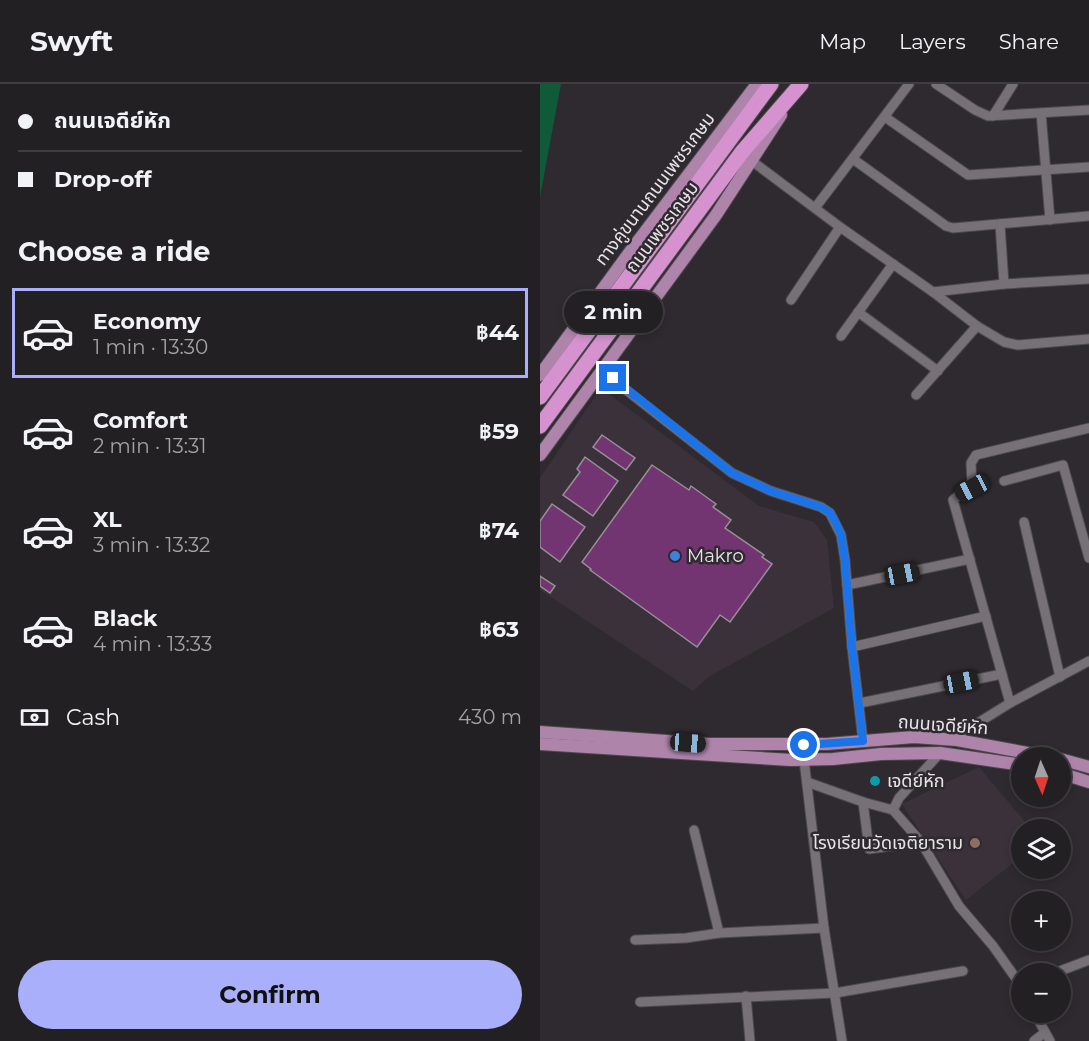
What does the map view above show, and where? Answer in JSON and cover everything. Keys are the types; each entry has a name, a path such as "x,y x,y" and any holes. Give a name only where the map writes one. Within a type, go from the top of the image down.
{"highway":[{"name":"ถนนเพชรเกษม","path":"540,397 771,84"},
{"name":"ถนนเพชรเกษม","path":"540,426 742,152 799,86"}],"main road":[{"name":"ทางคู่ขนานถนนเพชรเกษม","path":"540,375 632,249 758,84"},
{"path":"540,455 716,215 799,86"},
{"name":"ถนนเจดีย์หัก","path":"540,732 709,744 815,745 914,737 957,740 1011,750"},
{"name":"ถนนเจดีย์หัก","path":"540,744 804,760 881,754 940,753 1011,763"},
{"path":"1071,762 1089,767"},
{"path":"1071,776 1089,782"}],"street":[{"path":"815,208 909,84"},
{"path":"993,116 1013,84"},
{"path":"941,85 975,110 993,116 1089,110"},
{"path":"1041,113 1050,220"},
{"path":"885,117 968,175 1089,167"},
{"path":"853,159 946,226 953,228 1089,216"},
{"path":"752,161 977,326 1012,345 1089,339"},
{"path":"1000,224 1004,284"},
{"path":"791,300 840,227"},
{"path":"841,336 892,264"},
{"path":"933,292 1004,284 1089,279"},
{"path":"858,312 938,371"},
{"path":"916,395 977,326"},
{"path":"602,371 732,473 771,491 821,507 830,513 841,535 863,741"},
{"path":"1010,703 954,500 972,488 971,463 973,457 1089,428"},
{"path":"1005,481 1063,465 1089,558"},
{"path":"1024,522 1060,676"},
{"path":"847,585 970,559"},
{"path":"852,647 986,616"},
{"path":"957,740 964,731 1010,703 1089,661"},
{"path":"860,703 1002,674"},
{"path":"893,810 899,798 940,753"},
{"path":"804,760 824,928 842,1041"},
{"path":"807,782 893,810 921,842 959,906 1011,971"},
{"path":"863,802 869,849 921,842"},
{"path":"694,830 719,933"},
{"path":"635,940 824,928"},
{"path":"1071,967 1089,960"},
{"path":"639,1002 835,993 963,971"},
{"path":"746,996 750,1041"},
{"path":"1034,1041 1047,1037 1040,1023"}],"shaded area":[{"path":"601,388 759,506 814,522 827,540 834,608 710,676 693,691 540,590 540,478"},
{"name":"โรงเรียนวัดเจติยาราม","path":"979,767 1023,819 1011,819 1011,865 966,900 902,804"}],"green space":[{"path":"540,84 561,84 540,197"}],"building":[{"path":"602,435 635,458 626,470 593,447"},
{"path":"585,457 618,481 593,516 563,495 580,472 577,469"},
{"name":"Makro","path":"652,465 689,490 691,486 716,504 713,507 731,520 725,528 764,555 762,557 772,564 730,622 720,615 697,647 582,562"},
{"path":"552,504 585,527 560,562 540,547 540,521"},
{"path":"540,576 555,586 550,593 540,586"}],"place":[{"name":"Makro","path":"675,556"},
{"name":"เจดีย์หัก","path":"875,781"},
{"name":"โรงเรียนวัดเจติยาราม","path":"975,843"}],"route":[{"path":"613,378 732,473 771,491 821,507 830,513 836,523 841,535 845,560 863,741 804,745"}]}
